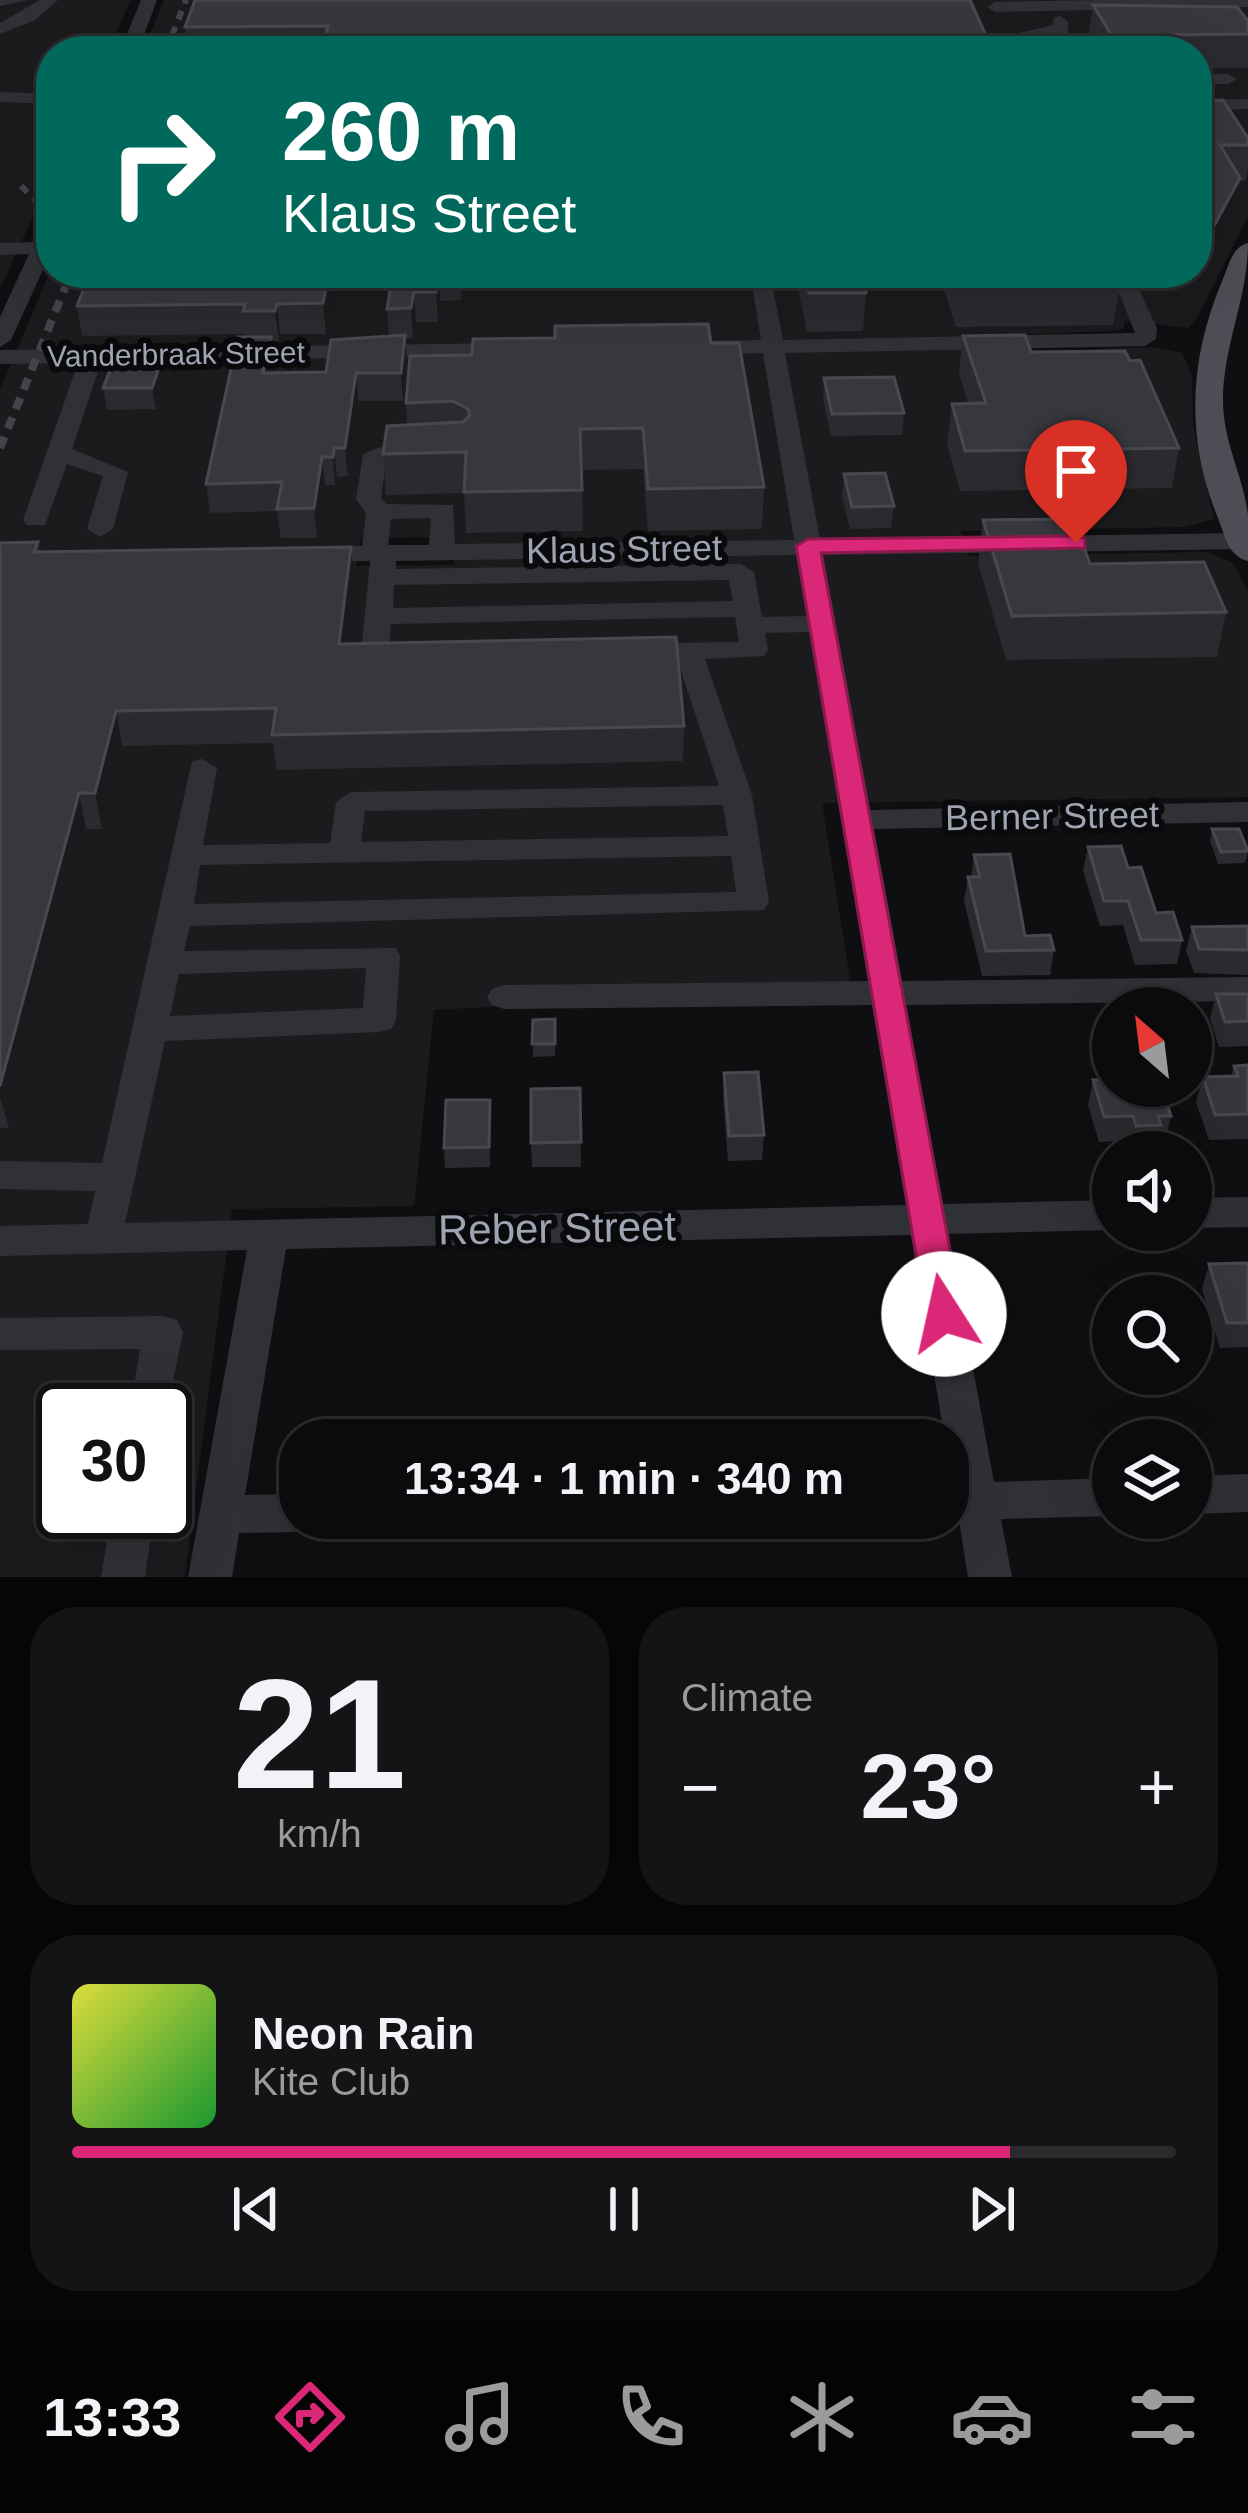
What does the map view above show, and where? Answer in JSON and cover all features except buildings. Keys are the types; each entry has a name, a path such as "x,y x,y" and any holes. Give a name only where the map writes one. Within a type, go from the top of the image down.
{"main road":[{"path":"1247,544 1214,457 1206,380 1211,346 1248,251"}],"street":[{"path":"0,1 21,0"},
{"path":"0,29 28,17 50,0"},
{"path":"135,36 149,0"},
{"path":"1010,36 994,3 1248,2"},
{"path":"1060,21 1216,17 1202,3"},
{"path":"1040,36 1063,29 1046,6"},
{"path":"1212,79 1228,79"},
{"path":"0,98 36,99"},
{"path":"1212,103 1248,104"},
{"path":"0,249 36,241"},
{"path":"0,340 10,297 36,261"},
{"path":"0,272 31,272"},
{"path":"763,288 927,1220 952,1419"},
{"path":"679,348 1145,339 1146,328 1128,288"},
{"name":"Vanderbraak Street","path":"0,357 538,350"},
{"path":"36,520 92,355"},
{"path":"59,453 116,472 100,529"},
{"path":"442,653 375,654 379,512 368,499 375,454 456,453"},
{"path":"379,512 444,510 442,552"},
{"name":"Klaus Street","path":"280,554 380,561 442,552 1247,544"},
{"path":"380,561 741,572 754,650 644,651"},
{"path":"378,616 749,617 821,624"},
{"path":"176,915 753,902 736,795 688,650"},
{"path":"103,1239 176,915 202,768"},
{"path":"344,853 351,802 736,795"},
{"name":"Berner Street","path":"856,820 1248,812"},
{"path":"186,855 746,846"},
{"path":"150,1029 379,1020 384,956 165,963"},
{"path":"504,997 1248,989"},
{"path":"0,1174 117,1177"},
{"path":"1212,1212 1248,1211"},
{"name":"Reber Street","path":"0,1241 1092,1216"},
{"path":"210,1577 268,1234"},
{"path":"0,1334 163,1332 154,1383"},
{"path":"1212,1494 1248,1493"},
{"path":"969,1502 1092,1498"},
{"path":"220,1514 279,1513"},
{"path":"969,1519 990,1577"},
{"path":"123,1577 129,1539"}],"shaded area":[{"path":"0,0 131,0 115,36 36,36 36,210 0,289"},
{"path":"164,0 1248,0 1248,216 1212,288 1212,36 149,36"},
{"path":"43,288 1212,288 1189,328 1124,321 1124,328 1116,331 1007,335 1014,353 1153,347 1182,353 1192,375 1193,425 1214,519 1184,527 961,531 969,556 1206,552 1232,562 1248,591 1248,797 822,803 851,986 434,1010 414,1206 232,1209 192,1522 192,1383 36,1383 36,1539 190,1539 185,1577 0,1577 0,390","holes":["455,537 454,565 356,566 361,538"]}],"railway":[{"path":"172,36 186,0"},
{"path":"21,186 36,200"},
{"path":"0,448 65,288"}],"route":[{"path":"944,1314 808,546 1076,543"}]}
